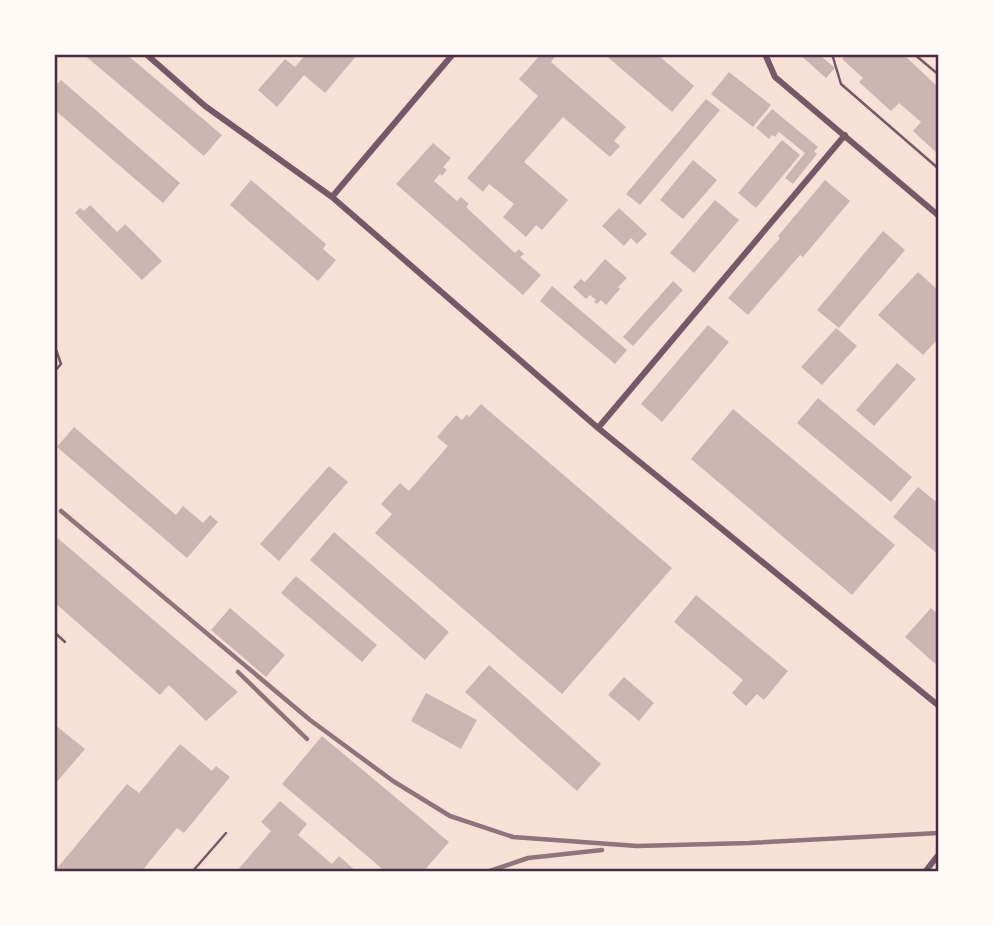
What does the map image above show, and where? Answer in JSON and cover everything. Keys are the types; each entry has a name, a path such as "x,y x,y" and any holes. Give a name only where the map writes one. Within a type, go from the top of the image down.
{"street":[{"path":"146,54 205,106 332,197 598,428 939,706"},
{"path":"332,197 453,54"},
{"path":"765,54 775,77 939,216"},
{"path":"598,428 845,135"},
{"path":"925,872 939,854"}],"lane":[{"path":"832,54 841,83 939,169"},
{"path":"914,54 939,75"},
{"path":"54,345 61,364 54,372"},
{"path":"54,632 65,642"},
{"path":"192,872 226,833"}],"building":[{"path":"83,54 126,54 222,135 204,156"},
{"path":"306,54 358,54 325,93 304,75 277,107 258,90 285,59 295,67"},
{"path":"541,54 557,54 551,62 626,127 614,141 620,146 610,157 563,117 524,162 568,200 542,230 536,225 526,237 503,217 514,204 489,184 483,192 467,178 538,96 519,79"},
{"path":"604,54 657,54 694,86 672,112"},
{"path":"799,54 821,54 835,68 826,78"},
{"path":"847,54 903,54 939,88 939,155 913,131 921,122 899,103 891,111 859,82 863,78 842,59"},
{"path":"729,72 771,105 753,127 711,94"},
{"path":"61,80 180,183 163,203 56,111 54,113 54,87"},
{"path":"706,99 720,110 640,205 626,194"},
{"path":"772,109 818,147 814,151 817,154 793,184 785,178 805,153 779,132 769,139 756,128"},
{"path":"782,140 800,155 756,208 738,193"},
{"path":"433,143 451,158 443,167 447,170 434,181 457,201 461,197 469,204 466,207 515,253 519,249 524,254 520,257 541,275 523,295 396,184"},
{"path":"693,160 717,180 683,219 660,200"},
{"path":"251,180 326,244 323,249 336,260 318,281 230,205"},
{"path":"825,180 850,201 803,257 800,255 748,315 728,298"},
{"path":"715,200 739,220 694,273 670,253"},
{"path":"90,205 117,232 125,224 162,261 142,280 75,213 80,208 84,211"},
{"path":"619,208 647,234 637,244 631,238 624,246 602,226"},
{"path":"883,231 905,250 839,328 817,310"},
{"path":"605,259 627,278 606,305 601,300 597,304 590,295 586,299 573,287 581,279 585,282"},
{"path":"918,272 939,291 939,338 923,355 878,315"},
{"path":"673,281 683,290 633,346 623,337"},
{"path":"552,286 627,350 615,364 540,301"},
{"path":"708,325 729,342 662,422 641,404"},
{"path":"836,328 857,346 822,385 801,367"},
{"path":"897,363 916,379 874,426 856,410"},
{"path":"818,398 912,477 891,502 797,423"},
{"path":"481,404 672,568 562,694 375,533 392,514 381,504 400,483 409,491 448,446 437,437 456,415 462,420 467,414 469,417"},
{"path":"733,409 895,545 852,595 691,459"},
{"path":"74,427 176,515 183,506 203,523 210,515 218,522 187,558 57,447"},
{"path":"329,466 348,482 279,561 260,544"},
{"path":"918,487 939,504 939,555 893,517"},
{"path":"334,532 449,632 425,660 310,560"},
{"path":"54,535 238,692 206,721 169,685 160,695 54,602"},
{"path":"296,576 377,645 362,662 281,593"},
{"path":"696,595 788,671 764,700 757,694 746,706 732,693 743,680 674,622"},
{"path":"230,608 285,655 266,677 211,630"},
{"path":"931,608 939,615 939,667 905,637"},
{"path":"489,665 601,764 577,791 465,692"},
{"path":"624,677 654,703 639,721 608,695"},
{"path":"426,693 477,720 461,749 411,721"},
{"path":"54,724 85,749 54,785"},
{"path":"322,736 449,842 423,872 386,872 282,784"},
{"path":"180,744 212,771 216,766 230,777 184,833 177,828 141,872 54,872 127,784 139,793"},
{"path":"280,801 307,824 298,835 332,864 339,856 357,872 236,872 271,831 261,822"}],"railway":[{"path":"61,511 310,720 393,781 450,816 513,837 637,846 939,833"},
{"path":"238,672 307,739"},
{"path":"487,872 528,858 602,850"}]}
